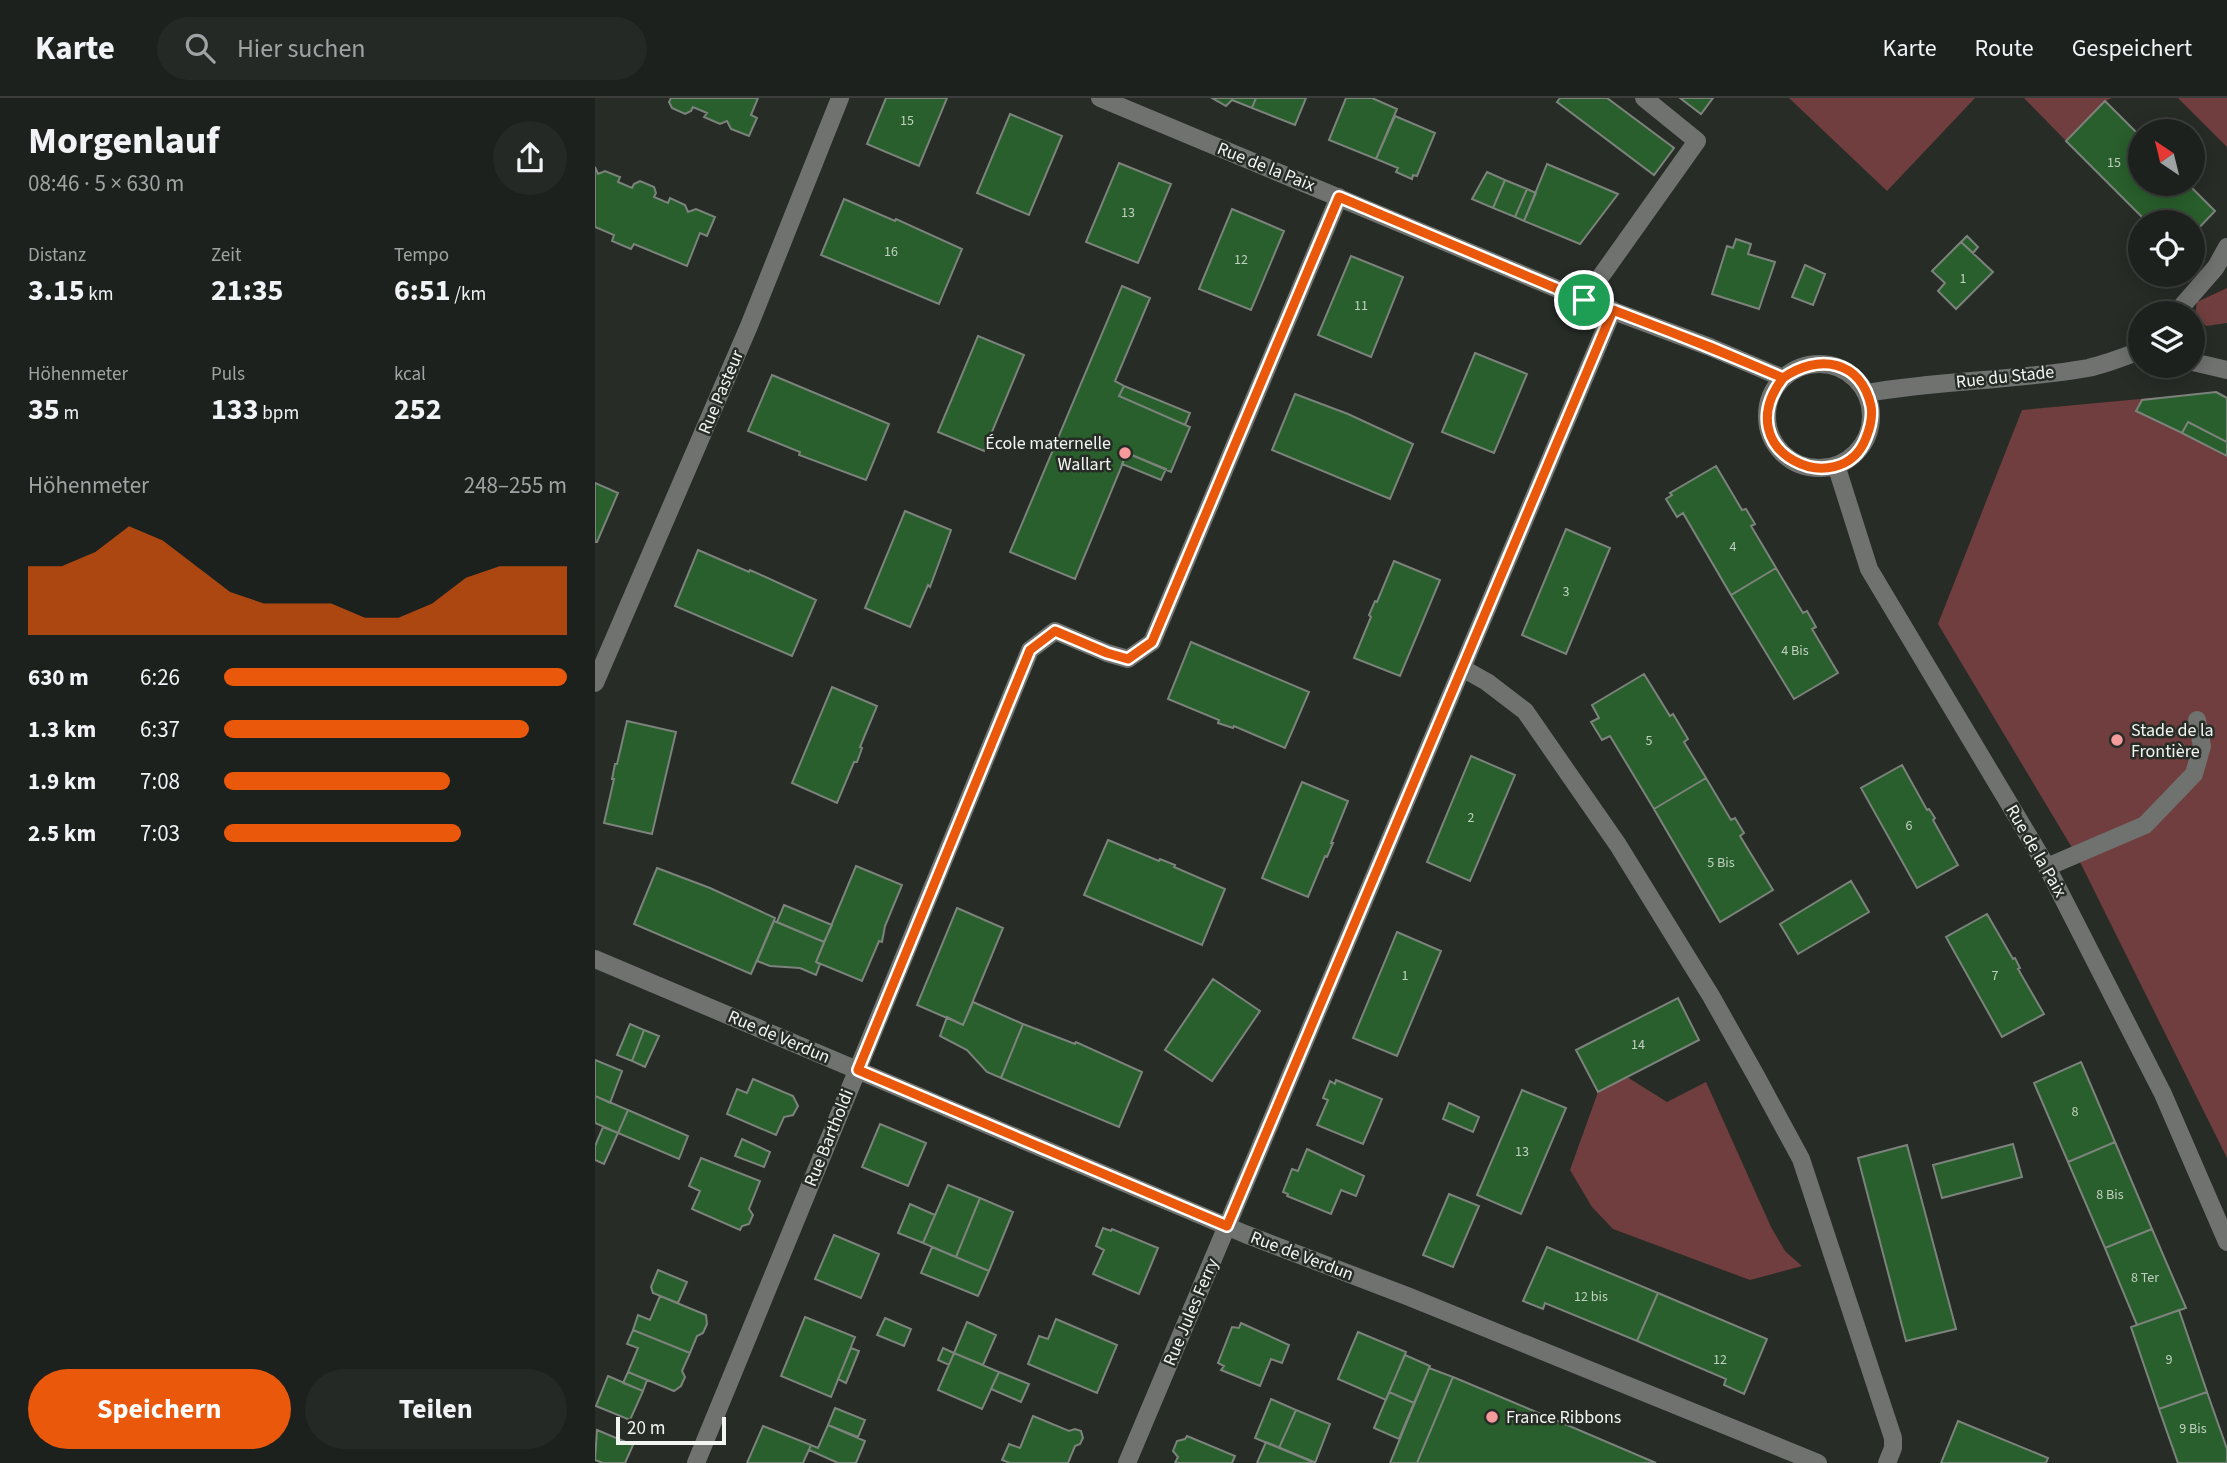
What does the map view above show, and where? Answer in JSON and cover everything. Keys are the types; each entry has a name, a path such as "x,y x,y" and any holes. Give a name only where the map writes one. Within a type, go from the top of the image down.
{"street":[{"name":"Rue Pasteur","path":"595,683 749,326 840,98"},
{"name":"Rue de la Paix","path":"1100,98 1584,300 1710,347 1783,378"},
{"path":"1584,300 1697,141 1644,98"},
{"name":"Rue Bartholdi","path":"696,1463 1030,650 1055,631 1128,659 1152,642 1339,197"},
{"path":"2188,301 2222,266 2227,247"},
{"name":"Rue Jules Ferry","path":"1127,1463 1613,310"},
{"name":"Rue du Stade","path":"1867,393 1910,386 2090,368 2128,355"},
{"path":"1812,363 1829,363 1844,369 1857,379 1867,393 1872,410 1870,428 1864,444 1852,457 1836,466 1819,469 1801,465 1786,457 1774,443 1768,427 1767,409 1772,392 1783,378 1796,368 1812,363"},
{"path":"2205,365 2227,370"},
{"name":"Rue de la Paix","path":"1836,466 1869,569 2047,867 2163,1094 2227,1242"},
{"path":"1462,668 1487,682 1525,711 1610,832 1711,996 1801,1159 1893,1438 1893,1448 1887,1463"},
{"path":"2047,867 2145,825 2194,774 2202,746 2197,720"},
{"name":"Rue de Verdun","path":"595,959 1227,1226 1818,1463"}],"shaded area":[{"path":"1789,98 1975,98 1887,191"},
{"path":"2024,98 2112,98 2105,101 2066,141"},
{"path":"2178,98 2227,98 2227,147 2205,125 2205,119 2199,119"},
{"path":"2227,288 2227,323 2206,326 2205,301 2199,301"},
{"name":"Stade de la Frontière","path":"2216,392 2227,398 2227,1158 2077,856 1938,624 2022,410"},
{"path":"1627,1077 1667,1102 1706,1082 1771,1227 1785,1251 1802,1266 1750,1280 1613,1229 1592,1207 1570,1170 1598,1092"}],"building":[{"path":"671,98 758,98 751,115 757,118 749,136 731,129 727,121 720,124 704,117 707,113 693,107 685,114 672,108 669,102"},
{"path":"886,98 947,98 919,166 867,144"},
{"path":"1212,98 1256,98 1252,108 1232,100 1226,106"},
{"path":"1256,98 1306,98 1295,125 1252,108"},
{"path":"1346,98 1372,98 1397,109 1376,159 1329,140"},
{"path":"1560,98 1607,98 1674,148 1654,175 1557,102"},
{"path":"1680,98 1713,98 1701,114"},
{"path":"2105,101 2128,124 2128,196 2200,196 2215,211 2205,221 2205,210 2135,210 2066,141"},
{"path":"1010,114 1062,136 1029,215 977,193"},
{"path":"1395,116 1435,133 1417,176 1413,175 1412,179 1396,172 1398,168 1376,159"},
{"path":"1119,163 1171,184 1138,263 1086,242"},
{"path":"1547,164 1618,194 1580,244 1524,221"},
{"path":"595,167 598,174 605,171 620,177 618,182 632,188 640,181 654,187 654,197 668,203 670,198 685,205 688,212 696,209 715,217 707,236 700,233 687,266 634,244 631,249 612,241 614,235 595,227"},
{"path":"1487,172 1505,180 1493,208 1472,199"},
{"path":"1505,180 1527,189 1515,217 1493,208"},
{"path":"1527,189 1536,193 1524,221 1515,217"},
{"path":"844,199 962,249 939,304 821,255"},
{"path":"1232,209 1284,231 1251,310 1199,289"},
{"path":"1967,236 1978,247 1973,253 1961,242"},
{"path":"1736,239 1751,244 1748,254 1775,262 1759,309 1712,294 1727,246 1733,248"},
{"path":"1961,242 1993,272 1956,309 1938,291 1945,283 1932,271"},
{"path":"1351,256 1403,277 1371,357 1318,335"},
{"path":"1805,265 1825,274 1813,305 1792,297"},
{"path":"1122,286 1150,298 1115,381 1124,386 1119,396 1190,427 1171,472 1127,453 1075,579 1010,552"},
{"path":"978,336 1024,355 984,451 938,432"},
{"path":"1475,353 1527,374 1494,453 1442,432"},
{"path":"772,375 889,424 866,480 799,455 800,452 748,431"},
{"path":"1124,386 1190,413 1185,425 1119,396"},
{"path":"2216,392 2227,398 2227,442 2188,422 2182,433 2136,411 2142,400"},
{"path":"1295,394 1348,414 1413,444 1390,499 1272,450"},
{"path":"2188,422 2227,442 2227,456 2182,433"},
{"path":"1127,453 1166,469 1161,480 1122,464"},
{"path":"1716,466 1742,510 1746,509 1755,524 1751,526 1776,568 1731,595 1683,513 1677,517 1666,499 1672,495 1670,493"},
{"path":"595,483 618,493 597,542 595,542"},
{"path":"905,511 951,530 930,587 928,585 910,627 865,608"},
{"path":"1566,529 1610,548 1566,654 1522,635"},
{"path":"698,550 816,600 792,656 675,606"},
{"path":"1394,561 1440,580 1400,676 1354,658 1371,617 1369,615"},
{"path":"1776,568 1803,613 1807,611 1816,627 1812,629 1838,673 1794,699 1731,595"},
{"path":"1191,642 1309,692 1285,748 1234,726 1233,728 1218,723 1219,720 1168,699"},
{"path":"1644,674 1688,739 1684,742 1706,778 1654,809 1610,736 1602,740 1591,722 1599,718 1592,705"},
{"path":"832,687 877,706 860,747 862,748 857,762 854,762 837,803 792,783"},
{"path":"627,721 676,732 652,834 604,823 615,764"},
{"path":"1471,756 1515,775 1470,881 1427,862"},
{"path":"1902,765 1927,810 1929,809 1935,818 1933,820 1958,865 1917,888 1861,788"},
{"path":"1706,778 1731,820 1735,818 1744,833 1740,836 1773,890 1720,922 1654,809"},
{"path":"1302,782 1348,801 1333,843 1308,897 1262,878"},
{"path":"1108,840 1175,865 1174,867 1225,889 1202,945 1084,895"},
{"path":"856,866 902,885 885,926 882,942 879,941 862,981 816,962"},
{"path":"657,868 710,888 775,918 751,974 634,924"},
{"path":"1851,881 1869,912 1798,954 1780,924"},
{"path":"784,905 832,925 824,942 777,922"},
{"path":"957,908 1003,928 963,1025 917,1005"},
{"path":"1987,914 2013,959 2015,958 2020,968 2018,969 2044,1014 2002,1037 1946,937"},
{"path":"774,921 824,942 816,962 820,964 816,975 800,968 770,966 757,961"},
{"path":"1397,932 1441,951 1397,1056 1353,1038"},
{"path":"1213,979 1260,1011 1212,1081 1165,1050"},
{"path":"1678,998 1699,1040 1598,1092 1576,1050"},
{"path":"973,1002 1023,1024 1001,1078 987,1072 967,1050 940,1036 947,1017 963,1025"},
{"path":"630,1024 644,1030 632,1061 617,1055"},
{"path":"1023,1024 1075,1044 1076,1042 1142,1072 1119,1127 1001,1078"},
{"path":"644,1030 659,1036 645,1067 632,1061"},
{"path":"595,1060 622,1071 610,1103 595,1096"},
{"path":"2081,1062 2115,1142 2068,1162 2034,1083"},
{"path":"753,1079 793,1096 798,1106 793,1115 784,1117 776,1135 727,1114 737,1089 747,1093"},
{"path":"1336,1080 1382,1099 1363,1144 1317,1125 1328,1100 1323,1098 1330,1081 1335,1084"},
{"path":"1522,1090 1566,1108 1521,1214 1477,1195"},
{"path":"595,1096 628,1110 618,1133 595,1123"},
{"path":"1449,1103 1479,1117 1473,1132 1443,1119"},
{"path":"628,1110 688,1136 679,1159 618,1133"},
{"path":"880,1124 926,1143 908,1186 862,1167"},
{"path":"603,1127 618,1133 604,1164 595,1160 595,1146"},
{"path":"742,1139 770,1152 764,1167 735,1156"},
{"path":"2115,1142 2152,1229 2105,1248 2068,1162"},
{"path":"2013,1144 2022,1177 1942,1198 1933,1165"},
{"path":"1907,1145 1956,1329 1906,1341 1858,1158"},
{"path":"1307,1149 1364,1176 1356,1196 1341,1190 1331,1214 1283,1192 1292,1169 1298,1171"},
{"path":"701,1158 760,1181 749,1209 753,1215 749,1224 742,1226 740,1230 692,1209 700,1191 689,1186"},
{"path":"948,1185 980,1198 956,1257 923,1243"},
{"path":"1449,1194 1479,1206 1453,1267 1423,1255"},
{"path":"980,1198 1013,1212 989,1271 956,1257"},
{"path":"910,1204 935,1215 923,1243 898,1233"},
{"path":"1103,1228 1112,1229 1158,1248 1139,1294 1093,1274 1104,1250 1096,1246"},
{"path":"2152,1229 2186,1308 2137,1325 2105,1248"},
{"path":"834,1235 879,1254 861,1298 815,1279"},
{"path":"932,1247 989,1271 978,1296 921,1273"},
{"path":"1547,1247 1658,1293 1637,1341 1545,1303 1543,1309 1523,1301"},
{"path":"658,1270 687,1282 678,1303 653,1293 651,1287"},
{"path":"1658,1293 1767,1339 1744,1394 1724,1385 1726,1379 1637,1341"},
{"path":"660,1296 706,1315 707,1324 703,1333 697,1336 690,1353 633,1330 638,1315 650,1320"},
{"path":"2179,1310 2207,1392 2159,1409 2131,1327"},
{"path":"805,1317 855,1337 831,1397 781,1376"},
{"path":"885,1318 911,1329 904,1346 877,1335"},
{"path":"1056,1319 1117,1345 1097,1393 1028,1364 1039,1336 1048,1339"},
{"path":"967,1322 996,1335 983,1365 954,1353"},
{"path":"1241,1323 1289,1345 1282,1363 1271,1359 1260,1386 1221,1370 1224,1366 1218,1363 1232,1327 1239,1328"},
{"path":"633,1330 690,1353 682,1371 685,1377 681,1386 674,1391 628,1372 638,1348 627,1344"},
{"path":"1358,1332 1406,1352 1386,1400 1338,1379"},
{"path":"851,1348 859,1351 846,1383 838,1379"},
{"path":"943,1348 954,1353 949,1365 938,1360"},
{"path":"954,1353 999,1372 982,1409 938,1390"},
{"path":"1405,1355 1430,1366 1414,1403 1389,1392"},
{"path":"1429,1368 1453,1377 1417,1463 1390,1463"},
{"path":"628,1372 647,1380 643,1391 623,1383"},
{"path":"999,1372 1029,1384 1021,1402 991,1389"},
{"path":"608,1376 643,1391 630,1420 596,1406"},
{"name":"France Ribbons","path":"1453,1377 1560,1422 1656,1463 1417,1463"},
{"path":"1389,1392 1414,1403 1399,1439 1374,1428"},
{"path":"2207,1392 2227,1449 2227,1463 2178,1463 2159,1409"},
{"path":"1271,1399 1296,1410 1279,1448 1255,1438"},
{"path":"835,1408 865,1420 858,1437 828,1425"},
{"path":"1296,1410 1330,1424 1315,1463 1279,1448"},
{"path":"1033,1416 1069,1431 1081,1431 1083,1438 1080,1444 1075,1446 1068,1463 1010,1463 1002,1460 1009,1444 1020,1448"},
{"path":"1958,1421 2048,1458 2046,1463 1941,1463"},
{"path":"828,1425 865,1441 856,1463 838,1463 809,1450 811,1445 818,1448"},
{"path":"763,1426 811,1445 803,1463 747,1463"},
{"path":"597,1430 633,1445 625,1463 603,1463 595,1460"},
{"path":"1187,1436 1235,1456 1232,1463 1175,1463 1178,1457 1173,1451 1177,1441"},
{"path":"1266,1442 1314,1462 1314,1463 1257,1463"}],"place":[{"name":"École maternelle Wallart","path":"1125,453"},
{"name":"Stade de la Frontière","path":"2117,740"},
{"name":"France Ribbons","path":"1492,1417"}],"route":[{"path":"1584,300 1339,197 1152,642 1128,659 1055,631 1030,650 858,1070 1227,1226 1613,310 1783,378 1772,392 1767,409 1768,427 1774,443 1786,457 1801,465 1819,469 1836,466 1852,457 1864,444 1870,428 1872,410 1867,393 1857,379 1844,369 1829,363 1812,363 1796,368 1783,378 1710,347 1613,310 1584,300"}]}
